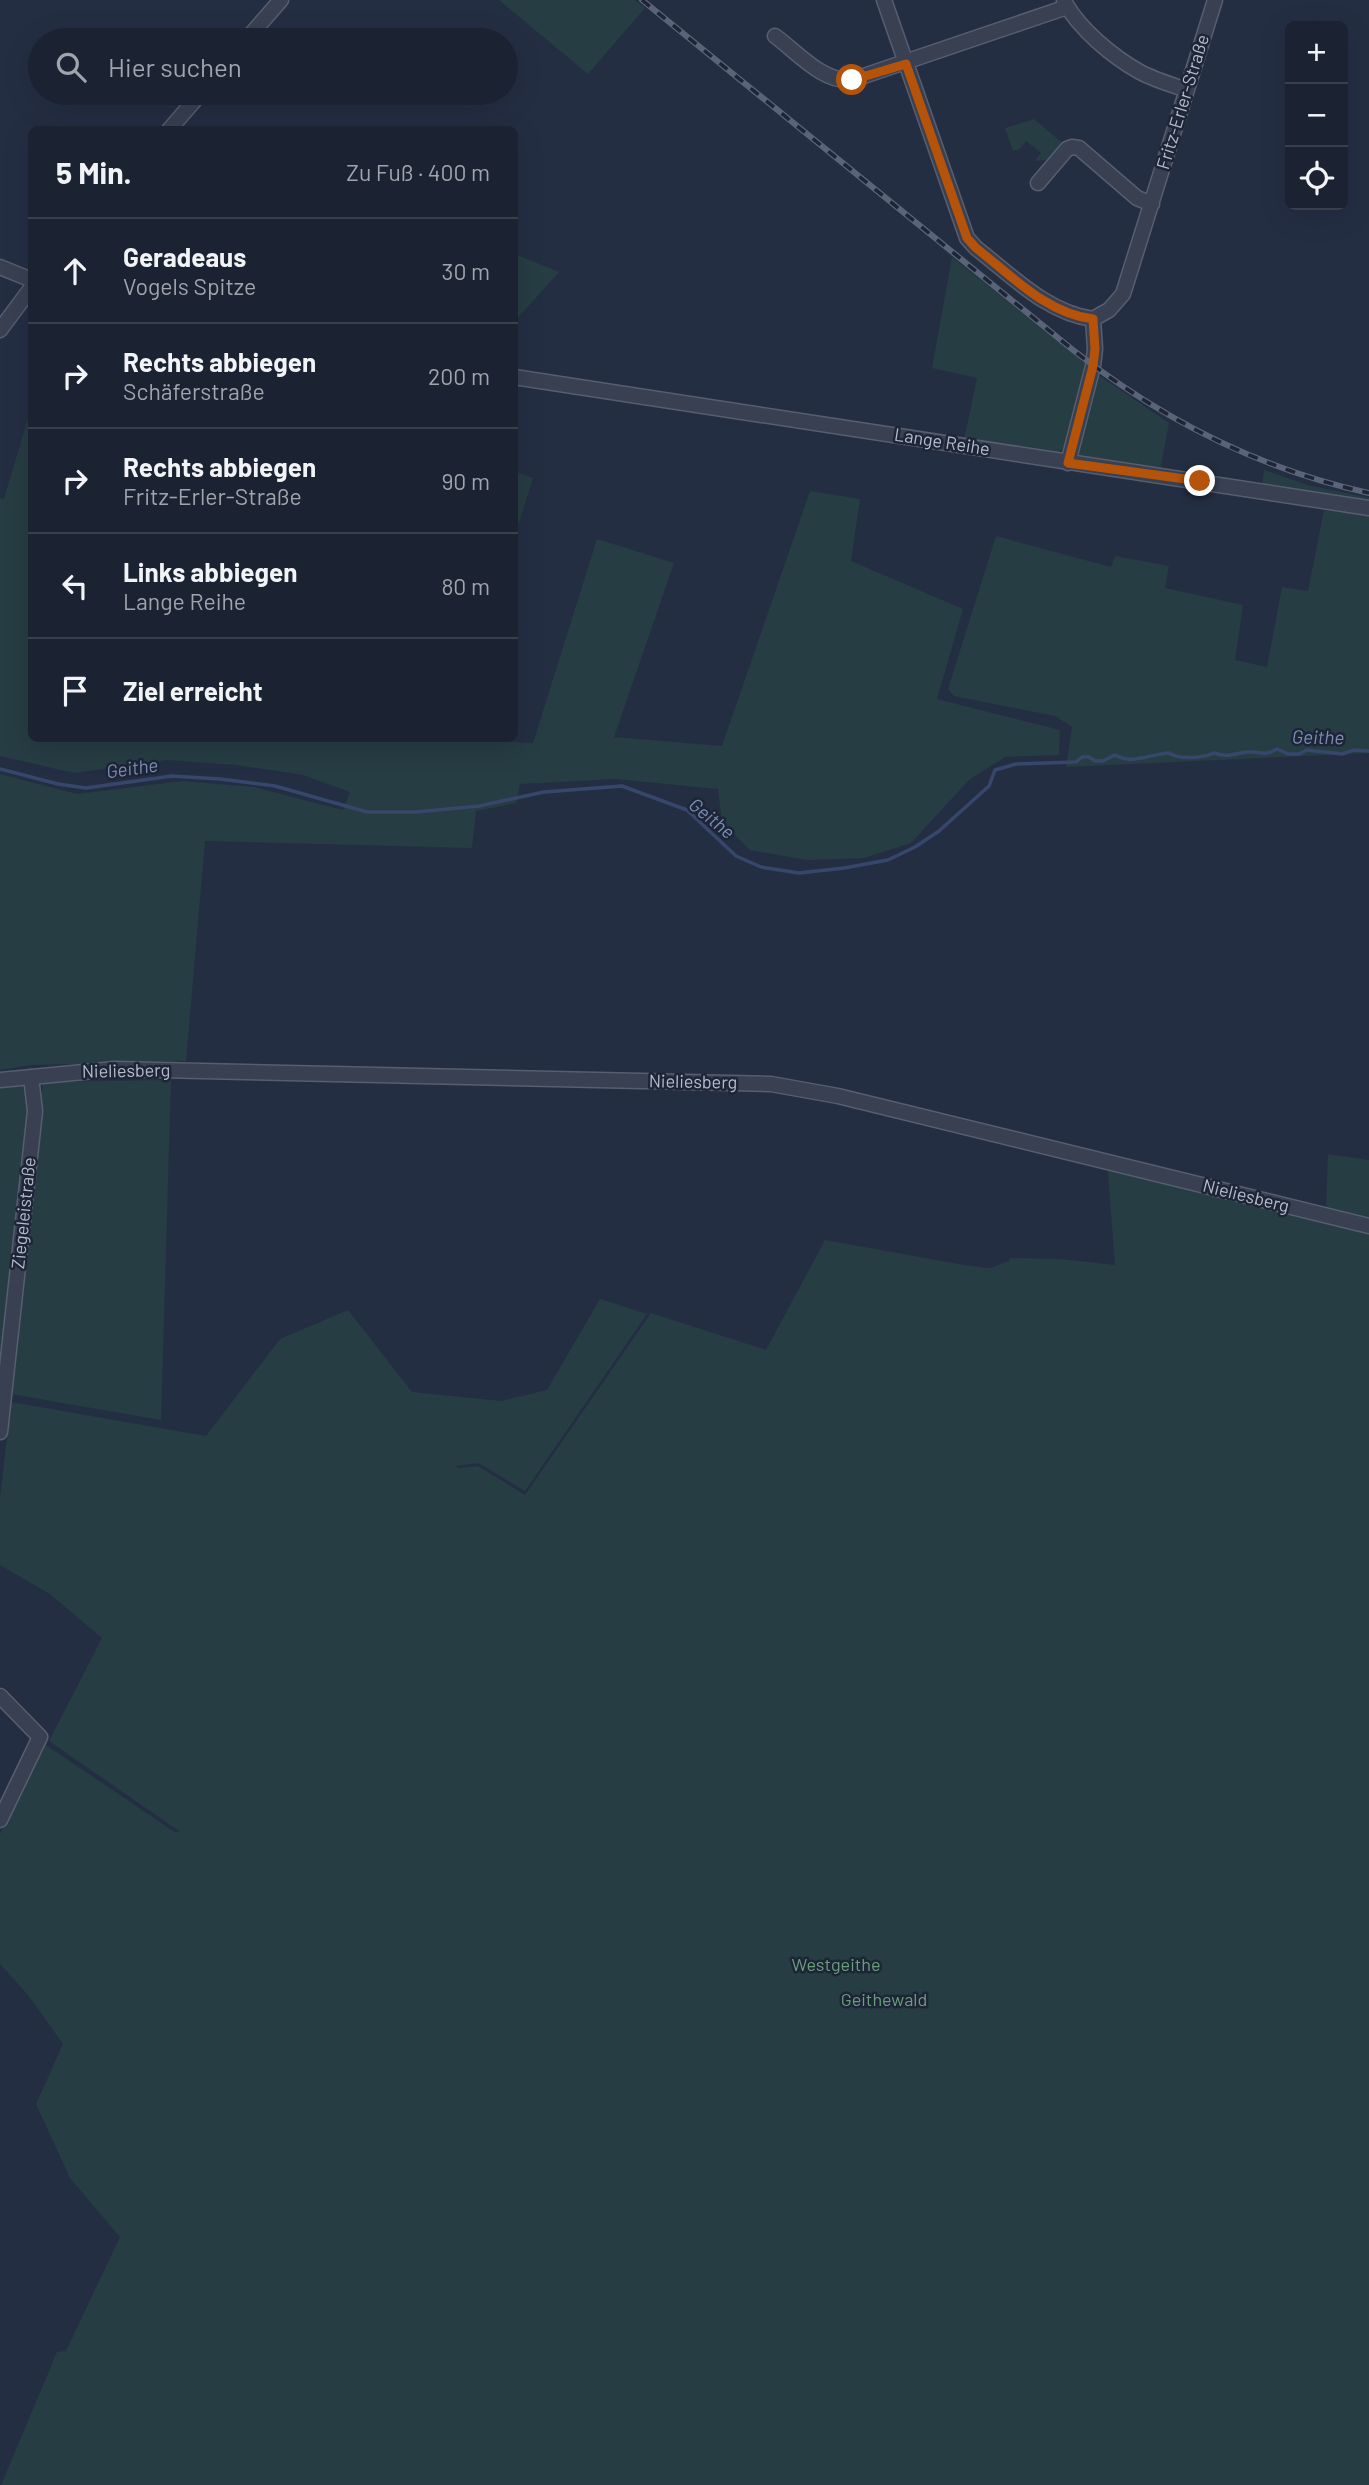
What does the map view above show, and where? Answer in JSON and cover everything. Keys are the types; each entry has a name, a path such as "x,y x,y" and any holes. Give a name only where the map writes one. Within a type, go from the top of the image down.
{"street":[{"path":"256,28 281,0"},
{"path":"884,0 967,238 976,248 1052,306 1067,314 1093,319 1093,366 1068,463"},
{"name":"Fritz-Erler-Straße","path":"1093,319 1109,310 1123,294 1215,0"},
{"path":"775,36 826,75 844,81 906,64 1065,4 1085,29 1116,56 1140,72 1187,90"},
{"path":"172,126 191,105"},
{"path":"1038,183 1067,149 1079,148 1137,198 1152,204"},
{"path":"0,267 28,278"},
{"path":"0,330 28,293"},
{"name":"Lange Reihe","path":"518,378 1369,508"},
{"name":"Nieliesberg","path":"0,1080 115,1069 771,1084 850,1099 1369,1226"},
{"name":"Ziegeleistraße","path":"0,1432 35,1111 32,1077"},
{"path":"0,1696 40,1737 0,1820"}],"green space":[{"path":"499,0 635,0 645,8 588,74"},
{"path":"1034,119 1065,145 1053,159 1035,161 1041,153 1026,141 1020,149 1013,151 1005,128"},
{"path":"518,255 559,272 518,318"},
{"path":"952,257 1085,363 1063,449 1057,453 964,440 977,378 932,368"},
{"path":"1097,374 1169,423 1160,471 1082,458 1079,454"},
{"path":"28,418 28,742 533,743 597,539 674,563 614,737 722,746 810,491 860,499 851,561 963,609 937,699 1060,730 1059,755 1005,757 969,780 911,843 864,858 807,860 750,850 722,822 718,789 615,779 520,784 516,803 476,811 472,848 205,841 186,1061 31,1065 0,1070 0,774 77,794 182,781 254,787 343,810 350,792 303,775 237,765 167,760 74,773 0,756 0,498 4,499"},
{"path":"1264,470 1308,485 1369,498 1369,503 1262,486"},
{"path":"518,472 533,478 518,523"},
{"path":"1324,510 1369,515 1369,753 1066,767 1072,727 1055,716 954,696 948,689 996,536 1111,567 1115,556 1169,566 1165,588 1243,605 1235,660 1267,667 1282,587 1308,591"},
{"path":"171,1080 161,1420 11,1394 43,1082"},
{"path":"21,1084 31,1102 0,1395 0,1085"},
{"name":"Westgeithe","path":"1328,1154 1369,1160 1369,2485 1,2485 57,2352 66,2351 120,2237 70,2178 36,2104 63,2044 28,1995 0,1964 0,1834 43,1743 176,1833 179,1831 49,1741 102,1638 50,1594 0,1565 0,1498 11,1402 206,1436 280,1339 348,1310 412,1392 501,1401 547,1390 600,1299 647,1314 525,1491 478,1463 456,1466 478,1466 525,1495 651,1313 766,1350 825,1240 990,1268 1009,1261 1010,1258 1061,1259 1115,1265 1107,1161 1326,1209"}],"waterway":[{"name":"Geithe","path":"0,769 58,784 86,788 172,776 220,779 275,786 367,812 416,812 479,806 544,792 622,786 687,810 736,856 761,867 799,873 888,860 915,847 939,831 989,786 995,770 1016,764 1076,762 1082,757 1103,761 1115,755 1135,759 1169,753 1191,758 1214,753 1265,753 1277,749 1288,754 1299,754 1307,750 1342,754 1354,750 1369,751"}],"railway":[{"path":"642,0 1106,375 1176,419 1250,455 1328,483 1369,493"}],"route":[{"path":"852,80 906,64 967,238 976,248 1052,306 1067,314 1093,319 1093,366 1068,463 1200,481"}],"park label":[{"name":"Geithewald","path":"884,2000"}]}
